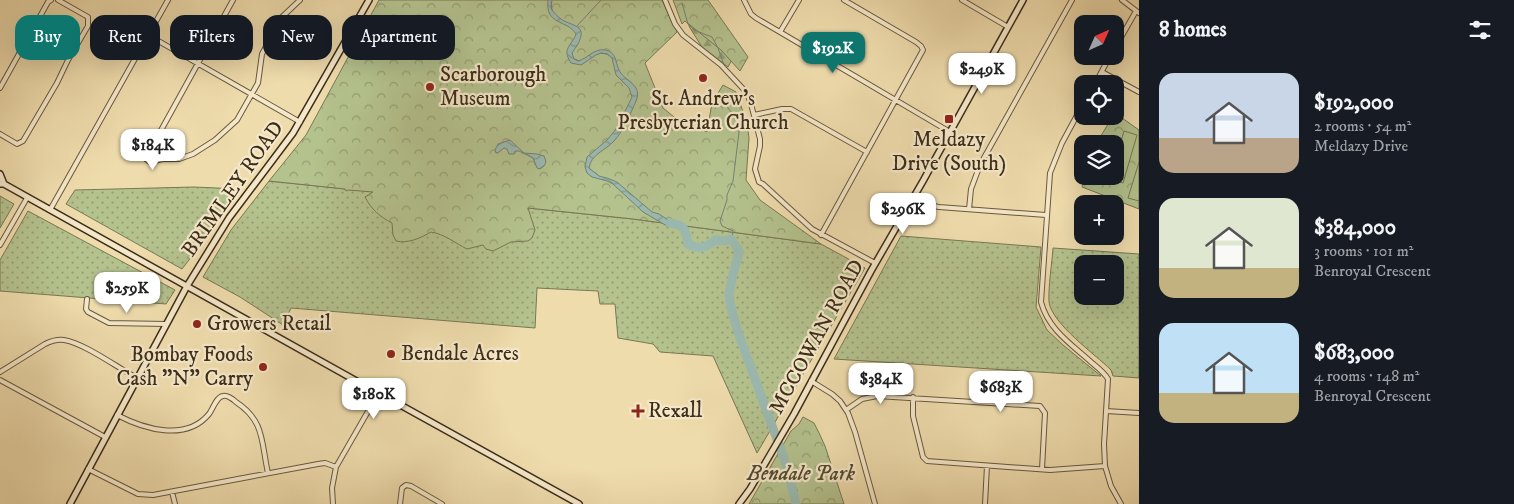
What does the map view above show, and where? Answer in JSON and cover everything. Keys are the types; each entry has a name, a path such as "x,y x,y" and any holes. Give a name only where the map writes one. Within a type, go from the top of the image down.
{"main road":[{"name":"BRIMLEY ROAD","path":"70,504 187,286 229,218 269,167 300,122 369,0"},
{"name":"MCCOWAN ROAD","path":"739,504 750,489 794,414 875,263 1023,0"},
{"path":"0,174 2,184 360,384 367,382 374,386 378,394 579,504"}],"street":[{"path":"0,88 48,2 51,0"},
{"path":"0,134 17,144 23,141 88,26 88,17 58,0"},
{"path":"159,15 168,0"},
{"path":"233,0 156,140 145,154 150,162 186,157 215,140 237,120 260,79 262,54 282,17 300,0"},
{"path":"665,0 675,24 683,35 721,64 744,88 749,98 760,139 755,169 759,182 812,229 875,263"},
{"path":"744,0 751,14 950,132"},
{"path":"780,32 799,0"},
{"path":"821,235 922,53 922,48 916,42 844,0"},
{"path":"962,0 1008,27"},
{"path":"968,209 971,189 980,165 1072,0"},
{"path":"1122,0 1138,12 1124,34"},
{"path":"160,42 300,122"},
{"path":"50,210 134,60"},
{"path":"1100,75 1106,65"},
{"path":"1102,72 1139,92"},
{"path":"754,115 791,109 867,152"},
{"path":"1074,121 1062,143 1050,174 1041,289 1044,311 1053,328 1106,375 1108,379 1104,444 1105,466 1109,481 1121,504"},
{"path":"156,140 159,154 167,159"},
{"path":"914,196 933,206 1046,215"},
{"path":"0,245 27,198"},
{"path":"87,299 86,309 88,312 109,323 166,324"},
{"path":"0,372 45,344 62,340 83,347 137,378"},
{"path":"0,380 105,437"},
{"path":"812,381 832,394 846,410 855,432 875,504"},
{"path":"333,504 332,488 336,467 378,394"},
{"path":"117,415 153,430 182,429 204,420 213,409 218,398 227,396 251,414 258,424 268,473"},
{"path":"846,410 860,400 872,396 1040,406 1045,412 1042,469"},
{"path":"913,397 913,416 923,457 927,461 1069,470 1105,466"},
{"path":"1106,411 1139,413"},
{"path":"88,469 138,494 153,495 324,463 336,467"},
{"path":"984,504 987,466"},
{"path":"400,504 402,488 406,485 442,504"},
{"path":"172,492 175,504"}],"green space":[{"path":"379,0 662,0 677,32 645,63 663,108 674,117 707,132 712,103 723,85 736,92 747,123 749,138 746,180 760,200 821,244 633,219 528,208 535,230 532,238 528,241 511,242 493,251 486,249 483,245 467,249 431,232 414,240 400,242 396,241 393,235 392,223 376,212 365,197 373,192 346,191 345,189 269,181 306,135 347,60 455,60 455,15 371,15"},
{"path":"673,0 708,0 748,57 740,71 721,50 685,21 682,24"},
{"path":"677,0 740,45 728,67 702,47 690,28"},
{"path":"1124,119 1139,130 1139,209 1124,203 1124,195 1103,195 1082,187 1082,185 1124,185 1124,135 1101,135 1108,125 1124,125"},
{"path":"1124,131 1137,135 1124,180 1124,135"},
{"path":"1139,162 1139,201 1128,198"},
{"path":"269,181 633,219 821,244 865,268 757,453 713,356 660,352 653,344 618,338 615,304 600,304 598,291 537,288 535,328 291,308 283,325 240,297 203,277 231,230"},
{"path":"194,187 240,189 182,269 66,204 75,190"},
{"path":"0,196 14,204 0,228"},
{"path":"28,211 175,290 166,304 0,291 0,260"},
{"path":"901,236 1041,247 1036,307 1047,330 1101,376 834,359"},
{"path":"1053,248 1139,254 1139,378 1113,376 1111,370 1066,329 1052,311 1049,302"},
{"name":"Bendale Park","path":"803,417 814,423 819,433 844,504 749,504 791,431 799,424"}],"water":[{"path":"548,0 552,0 551,8 561,19 576,26 581,31 578,44 572,53 574,59 578,61 597,51 609,51 614,55 621,74 632,83 637,91 636,101 621,132 614,141 592,159 589,168 599,176 617,182 652,212 671,222 667,226 643,212 613,184 592,177 587,173 585,167 587,157 607,140 617,128 632,97 629,88 616,75 612,58 607,54 601,53 596,55 581,65 571,63 567,50 576,34 572,29 553,18 548,8"},
{"path":"510,140 524,153 544,156 546,162 544,166 540,169 537,168 533,158 519,151 509,154 507,149 504,148 496,153 495,150 498,144"}],"waterway":[{"path":"577,26 601,0"},
{"path":"551,2 552,10"},
{"path":"682,3 688,24 694,30 712,37 724,65"},
{"path":"601,53 607,54"},
{"path":"575,59 579,61"},
{"path":"724,98 728,108 737,119 739,132 733,181 720,221 722,226 733,231 732,240"},
{"path":"670,223 679,225 684,229 688,244 692,246 702,247 709,245 715,240 724,241 731,239 738,249 739,253 729,295 732,312 786,464 796,504"}],"place":[{"name":"St. Andrew's Presbyterian Church","path":"703,78"},
{"name":"Scarborough Museum","path":"430,87"},
{"name":"Meldazy Drive (South)","path":"949,119"},
{"name":"Growers Retail","path":"197,324"},
{"name":"Bendale Acres","path":"391,354"},
{"name":"Bombay Foods Cash \"N\" Carry","path":"263,367"},
{"name":"Rexall","path":"638,411"}]}
